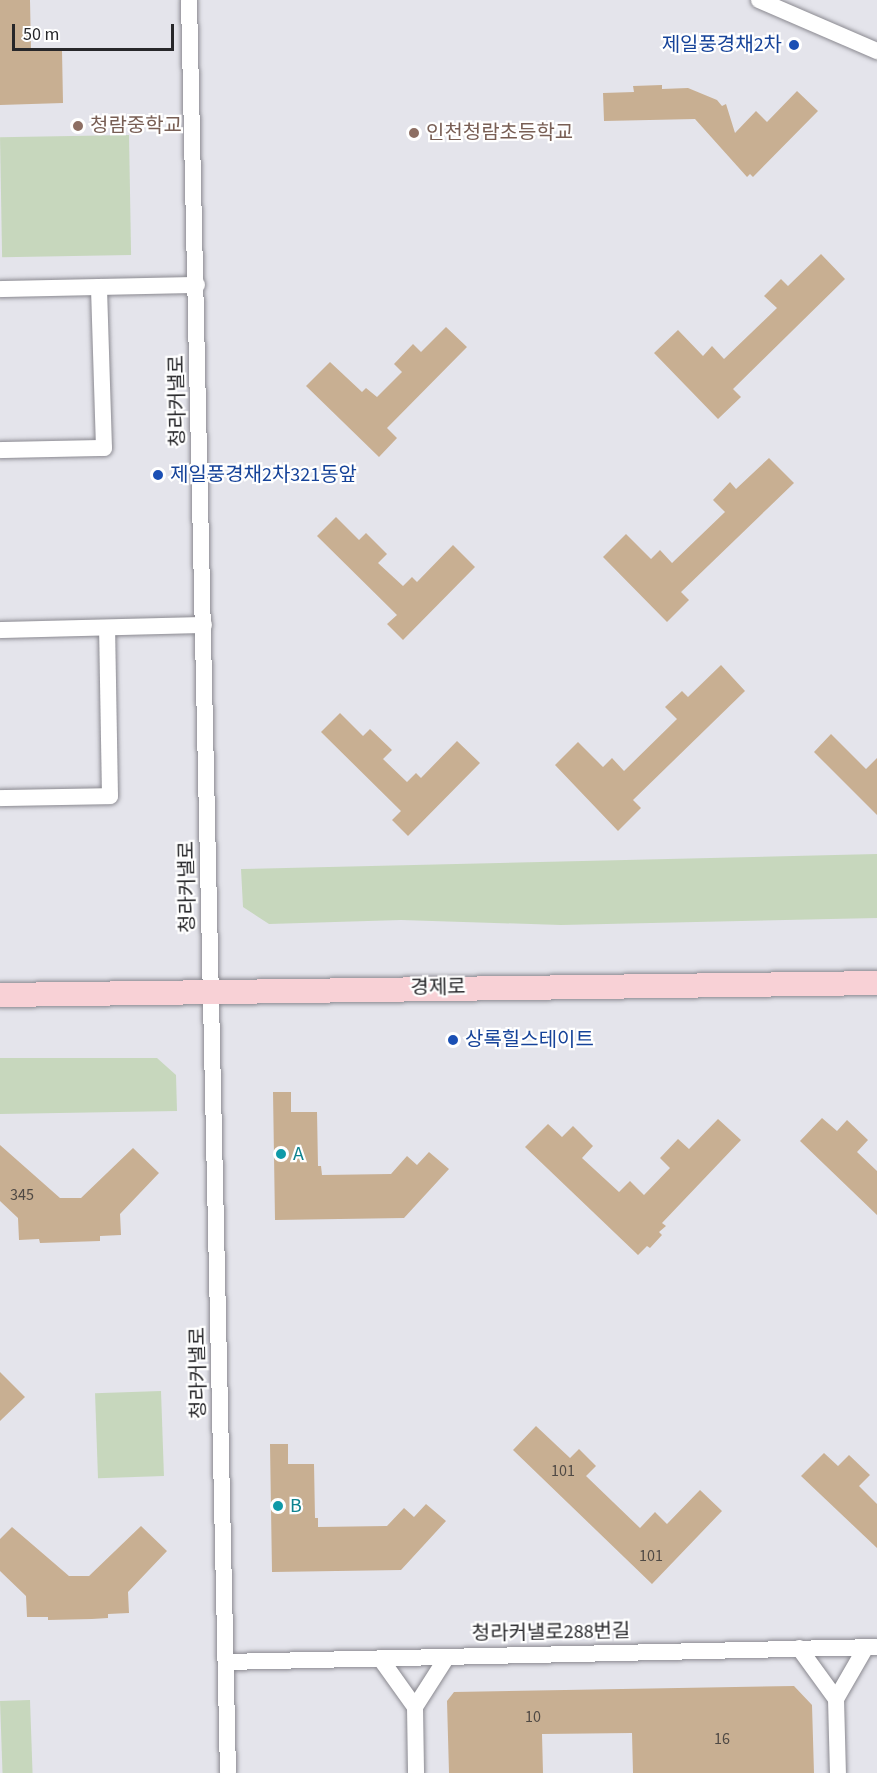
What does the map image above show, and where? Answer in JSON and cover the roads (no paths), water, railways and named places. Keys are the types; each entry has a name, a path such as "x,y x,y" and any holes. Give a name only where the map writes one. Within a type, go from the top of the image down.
{"main road":[{"name":"경제로","path":"0,995 877,982"}],"street":[{"name":"청라커낼로","path":"189,0 228,1773"},
{"path":"759,0 877,51"},
{"path":"0,288 196,285"},
{"path":"0,450 104,448 99,287"},
{"path":"0,630 204,626"},
{"path":"0,798 110,796 106,628"},
{"path":"836,1699 871,1647"},
{"name":"청라커낼로288번길","path":"226,1662 871,1647"},
{"path":"799,1648 836,1699 838,1773"},
{"path":"416,1773 415,1707 447,1657"},
{"path":"380,1658 415,1707"}],"place":[{"name":"제일풍경채2차","path":"794,45"},
{"name":"청람중학교","path":"78,126"},
{"name":"인천청람초등학교","path":"414,133"},
{"name":"제일풍경채2차321동앞","path":"158,475"},
{"name":"상록힐스테이트","path":"453,1040"},
{"name":"A","path":"281,1154"},
{"name":"B","path":"278,1506"}]}
